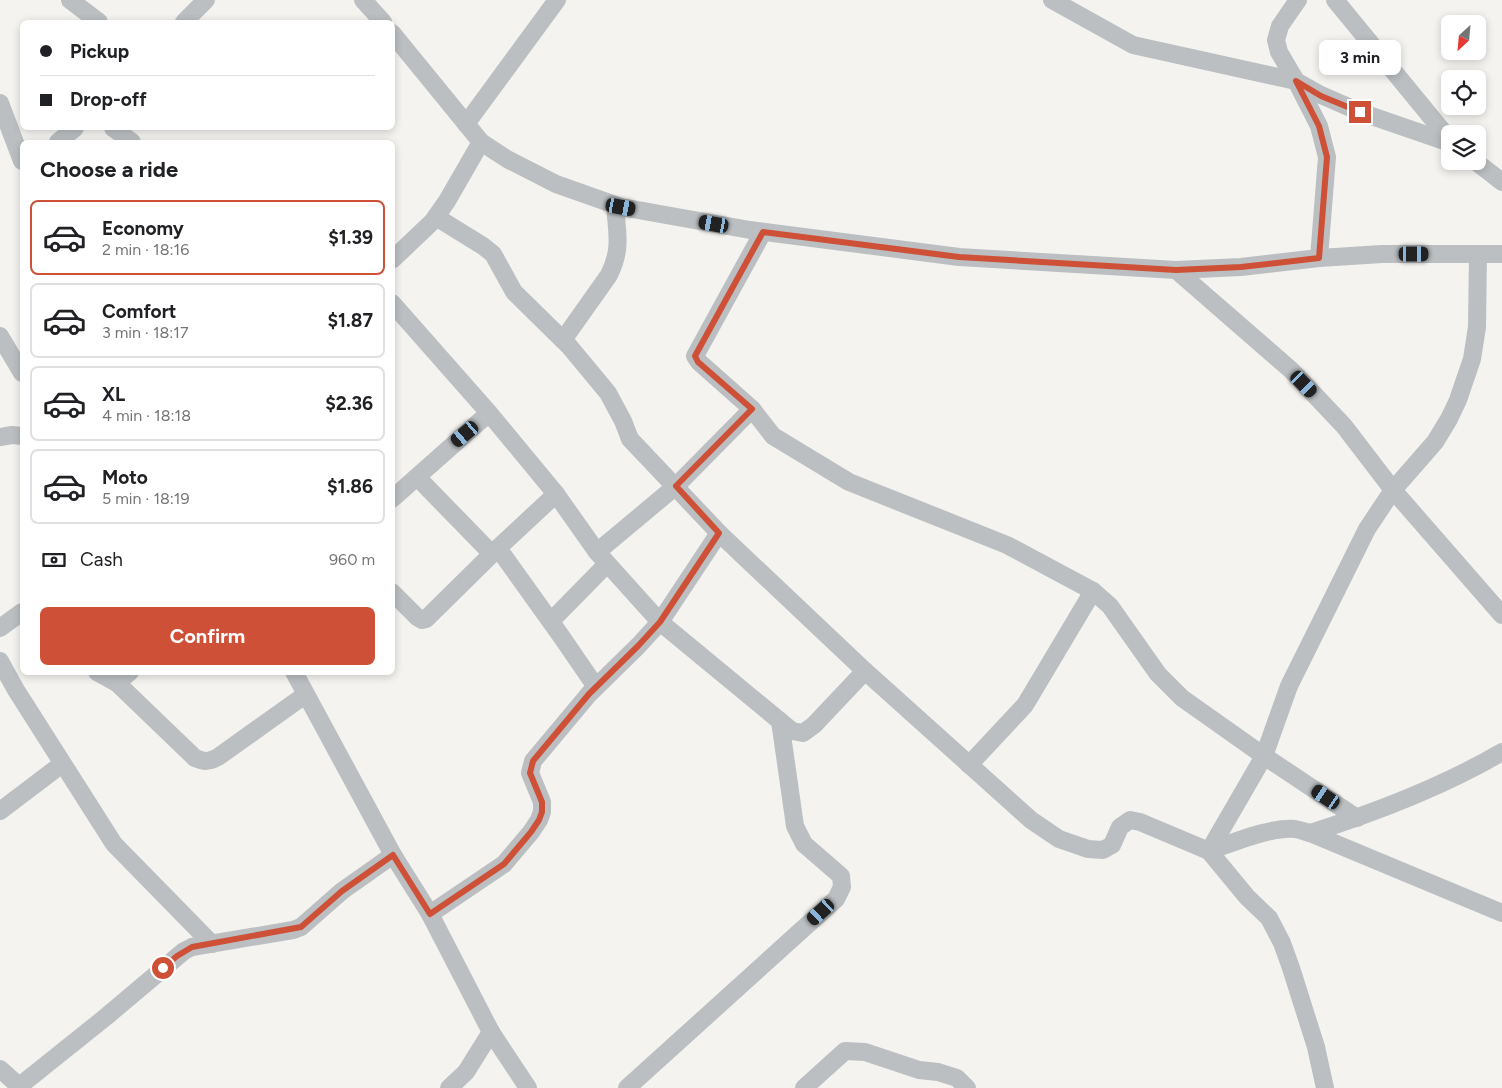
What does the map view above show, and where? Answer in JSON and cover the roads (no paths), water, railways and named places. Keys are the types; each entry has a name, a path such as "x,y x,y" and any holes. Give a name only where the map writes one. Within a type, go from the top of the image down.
{"street":[{"path":"70,0 96,20"},
{"path":"186,20 206,0"},
{"path":"363,0 381,20"},
{"path":"466,124 557,0"},
{"path":"1052,0 1133,45 1296,81 1321,96 1360,112 1441,139"},
{"path":"1298,0 1280,26 1276,40 1279,52 1319,126 1327,157 1319,258"},
{"path":"1335,0 1441,131"},
{"path":"395,37 481,142 507,159 556,184 615,205 763,232 959,257 1176,270 1241,267 1319,258 1382,254 1502,254"},
{"path":"0,103 20,156"},
{"path":"60,140 73,130"},
{"path":"117,130 129,140"},
{"path":"395,257 436,217 481,142"},
{"path":"1486,170 1502,182"},
{"path":"563,340 609,275 614,264 618,253 615,205"},
{"path":"436,217 493,254 514,292 563,340 608,393 630,439 719,533 865,671 1031,820 1060,839 1088,849 1102,850 1112,845 1120,827 1130,820 1140,822 1208,851 1247,897 1269,918 1282,943 1316,1047 1325,1088"},
{"path":"763,232 695,356 698,362 752,409 772,436 849,482 1007,545 1093,591 1110,606 1158,674 1182,698 1357,818"},
{"path":"1208,851 1264,756 1289,686 1367,529 1393,490 1435,442 1458,400 1472,359 1477,327 1478,254"},
{"path":"1176,270 1291,370 1344,426 1393,490 1502,615"},
{"path":"395,306 489,413 556,494 602,558 660,622 792,731 803,733 814,725 865,671"},
{"path":"0,336 20,370"},
{"path":"551,622 602,558 752,409"},
{"path":"395,496 489,413"},
{"path":"417,477 495,551 551,622 596,687"},
{"path":"395,595 417,617 422,620 426,619 556,494"},
{"path":"430,914 504,864 531,832 542,812 542,802 530,773 533,761 596,687 660,622 719,533"},
{"path":"969,765 1024,704 1093,591"},
{"path":"3,626 20,613"},
{"path":"3,626 20,631"},
{"path":"0,660 16,690 114,844 212,944"},
{"path":"110,675 123,678 195,758 206,762 218,757 305,696"},
{"path":"295,675 305,696 393,855 430,914 491,1032 528,1088"},
{"path":"627,1088 836,899 842,887 841,876 804,844 795,826 780,721"},
{"path":"1310,833 1357,818 1466,773 1502,752"},
{"path":"0,811 62,764"},
{"path":"1208,851 1281,830 1296,829 1310,833 1502,913"},
{"path":"0,1069 18,1087 107,1016 177,956 192,947 301,927 342,891 393,855"},
{"path":"449,1088 466,1072 491,1032"},
{"path":"804,1088 845,1051 865,1052 919,1070 938,1072 957,1078 967,1088"}]}
